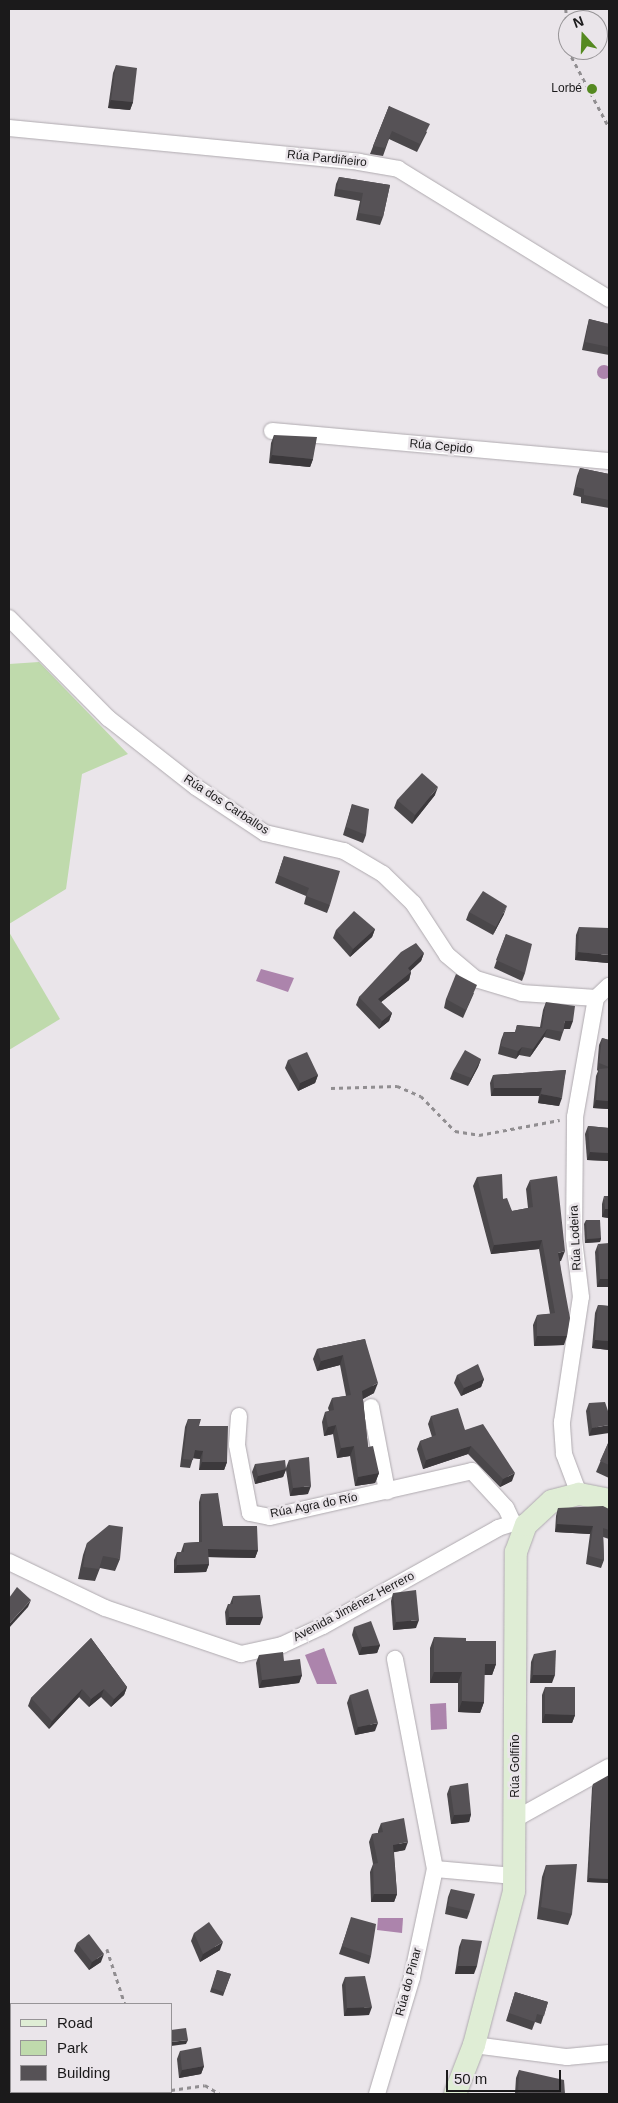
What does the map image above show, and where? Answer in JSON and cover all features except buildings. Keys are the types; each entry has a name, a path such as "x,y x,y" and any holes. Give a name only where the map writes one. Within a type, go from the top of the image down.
{"main road":[{"name":"Rúa Golfiño","path":"454,2094 474,2045 514,1876 516,1552 520,1524 552,1501 579,1494 609,1500"}],"street":[{"name":"Rúa Pardiñeiro","path":"9,128 398,169 609,299"},
{"name":"Rúa Cepido","path":"272,432 609,461"},
{"name":"Rúa dos Carballos","path":"9,618 108,718 196,787 265,833 344,851 383,874 413,903 447,955 476,979 522,993 596,998"},
{"path":"596,998 609,986"},
{"name":"Rúa Lodeira","path":"579,1494 564,1454 562,1422 581,1297 574,1239 575,1117 596,998"},
{"path":"371,1407 386,1491"},
{"name":"Rúa Agra do Río","path":"239,1416 238,1445 250,1513 270,1517 472,1471 520,1524"},
{"name":"Avenida Jiménez Herrero","path":"9,1562 105,1608 241,1654 282,1644 323,1626 520,1524"},
{"name":"Rúa do Pinar","path":"377,2094 412,1977 435,1869 395,1659"},
{"path":"515,1819 609,1767"},
{"path":"435,1869 514,1876"},
{"path":"474,2045 567,2057 608,2054"}],"path":[{"path":"573,60 609,127"},
{"path":"331,1088 397,1086 421,1096 454,1131 479,1135 575,1117"},
{"path":"107,1949 125,2003"},
{"path":"172,2090 205,2085 220,2094"}],"green space":[{"path":"39,662 128,754 82,774 66,889 9,924 9,664"},
{"path":"9,932 60,1019 9,1050"}],"shaded area":[{"path":"604,365 609,367 611,372 609,377 604,379 599,377 597,372 599,367"},
{"path":"261,969 294,978 288,992 256,981"},
{"path":"324,1648 337,1684 317,1684 305,1655"},
{"path":"446,1703 447,1729 431,1730 430,1704"},
{"path":"378,1918 403,1918 402,1933 377,1930"}],"place":[{"name":"Lorbé","path":"592,89"}]}
